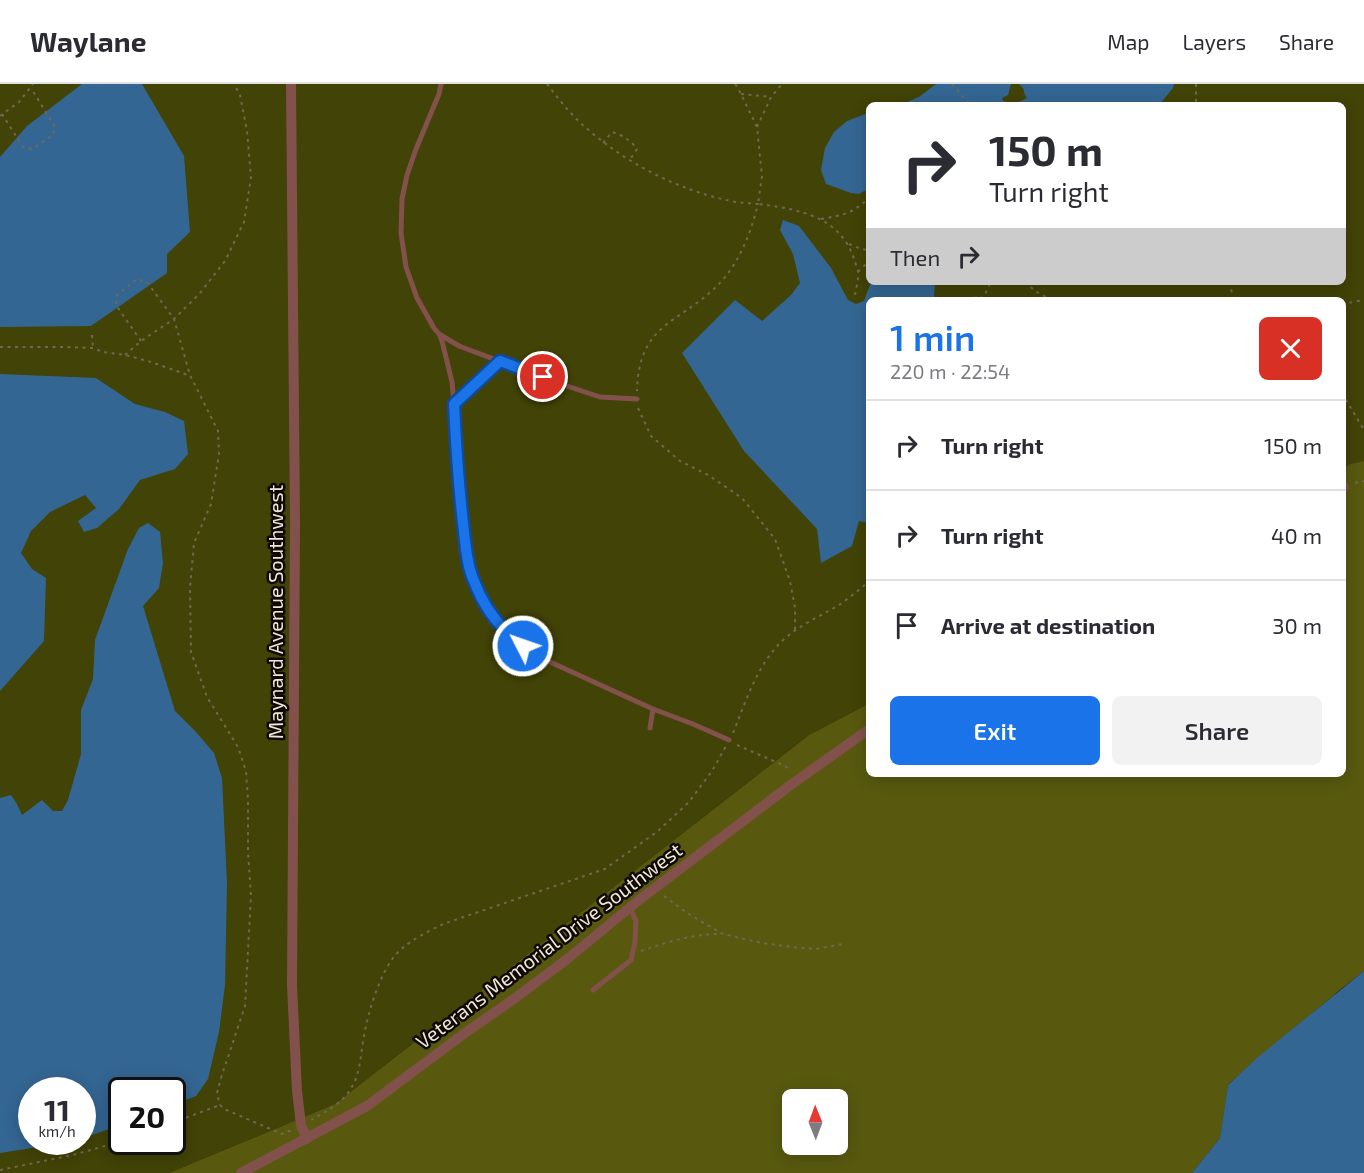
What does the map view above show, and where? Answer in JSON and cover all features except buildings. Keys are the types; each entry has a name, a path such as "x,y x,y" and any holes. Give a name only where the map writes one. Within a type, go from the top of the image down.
{"street":[{"name":"Maynard Avenue Southwest","path":"291,84 295,524 292,985 297,1091 301,1125 307,1139"},
{"name":"Veterans Memorial Drive Southwest","path":"241,1173 367,1106 520,995 655,888 800,778 866,731"}],"lane":[{"path":"441,84 407,175 402,199 401,233 406,267 417,298 442,341 452,382 459,488 472,579 484,604 497,622 509,635 537,656 653,709 729,740"},
{"path":"439,334 459,346 600,397 637,399"},
{"path":"454,404 500,361"},
{"path":"650,728 653,709"},
{"path":"593,990 630,960 635,942 636,921 630,908"}],"path":[{"path":"31,88 56,127 53,135 32,149 23,147 1,115 19,102 33,84"},
{"path":"125,355 174,318 200,293 225,261 244,222 251,177 248,131 240,95 234,84"},
{"path":"547,84 581,124 603,143 629,160 688,189 732,202 787,208 820,219 836,230 847,243 858,272 855,295"},
{"path":"735,84 757,127 762,176 754,223 741,254 719,284 665,324 653,337 644,352 638,376 637,399 651,436 680,461 708,475 742,498 775,539 790,581 795,608 795,631"},
{"path":"757,127 771,97 782,84"},
{"path":"952,84 967,102"},
{"path":"1196,84 1196,102"},
{"path":"741,94 771,97"},
{"path":"603,143 612,132 628,139 637,149 629,160"},
{"path":"820,219 852,212 866,201"},
{"path":"847,243 866,250"},
{"path":"858,272 866,264"},
{"path":"141,341 116,305 117,295 137,279 147,282 174,318 190,375 218,431 219,454 211,504 194,543 190,588 191,652 207,698 238,747 246,771 251,896 245,1006 221,1078 218,1094 219,1105 282,1134 328,1111 347,1095 358,1074 364,1034 375,994 394,957 425,933 443,924 604,869 658,831 689,802 712,771 729,740 760,669 770,655 795,631 840,604 866,584"},
{"path":"1028,285 1046,297"},
{"path":"1346,303 1364,300"},
{"path":"92,335 93,348"},
{"path":"0,347 93,348 112,354 125,355 190,375"},
{"path":"1346,400 1364,430"},
{"path":"729,740 748,751 785,766 800,778"},
{"path":"655,888 687,913 723,934"},
{"path":"632,954 680,938 701,934 723,934 762,944 816,949 843,944"},
{"path":"186,1118 219,1105"},
{"path":"0,1170 73,1155 108,1145"}],"shaded area":[{"path":"0,84 1364,84 1364,971 1337,992 1192,1173 279,1173 866,775 1346,777 1346,637 1351,465 1346,467 1346,297 866,297 866,705 809,735 335,1104 169,1173 0,1173"},
{"path":"1364,461 1364,971 1228,1084 1220,1138 1192,1173 169,1173 335,1104 809,735 866,705 866,777 1346,777 1346,466"}],"water":[{"path":"82,84 142,84 184,156 190,232 167,254 167,273 91,326 0,327 0,157 27,126"},
{"path":"936,84 1011,84 1008,95 1002,98 1007,102 907,102 919,97"},
{"path":"1019,84 1174,84 1161,102 1018,102 1027,98"},
{"path":"866,114 866,190 859,194 826,184 821,170 825,148 834,132 847,121"},
{"path":"783,220 799,226 831,268 848,300 856,304 864,301 870,285 935,285 934,297 866,297 866,523 859,521 852,546 821,563 817,529 744,451 682,353 735,300 762,321 791,295 800,283 793,254 780,230"},
{"path":"0,374 96,378 135,404 165,412 184,421 188,454 175,469 140,480 119,509 97,528 84,532 78,521 96,508 85,495 50,512 31,531 21,553 32,569 46,578 44,641 0,691"},
{"path":"148,523 160,532 163,563 159,588 143,606 175,711 214,753 222,778 227,883 225,985 219,1032 208,1079 196,1096 186,1100 186,1077 108,1077 108,1129 96,1134 96,1077 18,1077 18,1150 0,1153 0,798 11,795 22,815 42,800 53,811 62,811 68,800 81,754 81,710 93,679 95,640 128,549 139,528"},
{"path":"1364,971 1364,1173 1192,1173 1220,1138 1228,1085 1258,1057"}],"route":[{"path":"523,646 497,622 484,604 472,579 459,488 454,404 500,361 543,377"}]}
